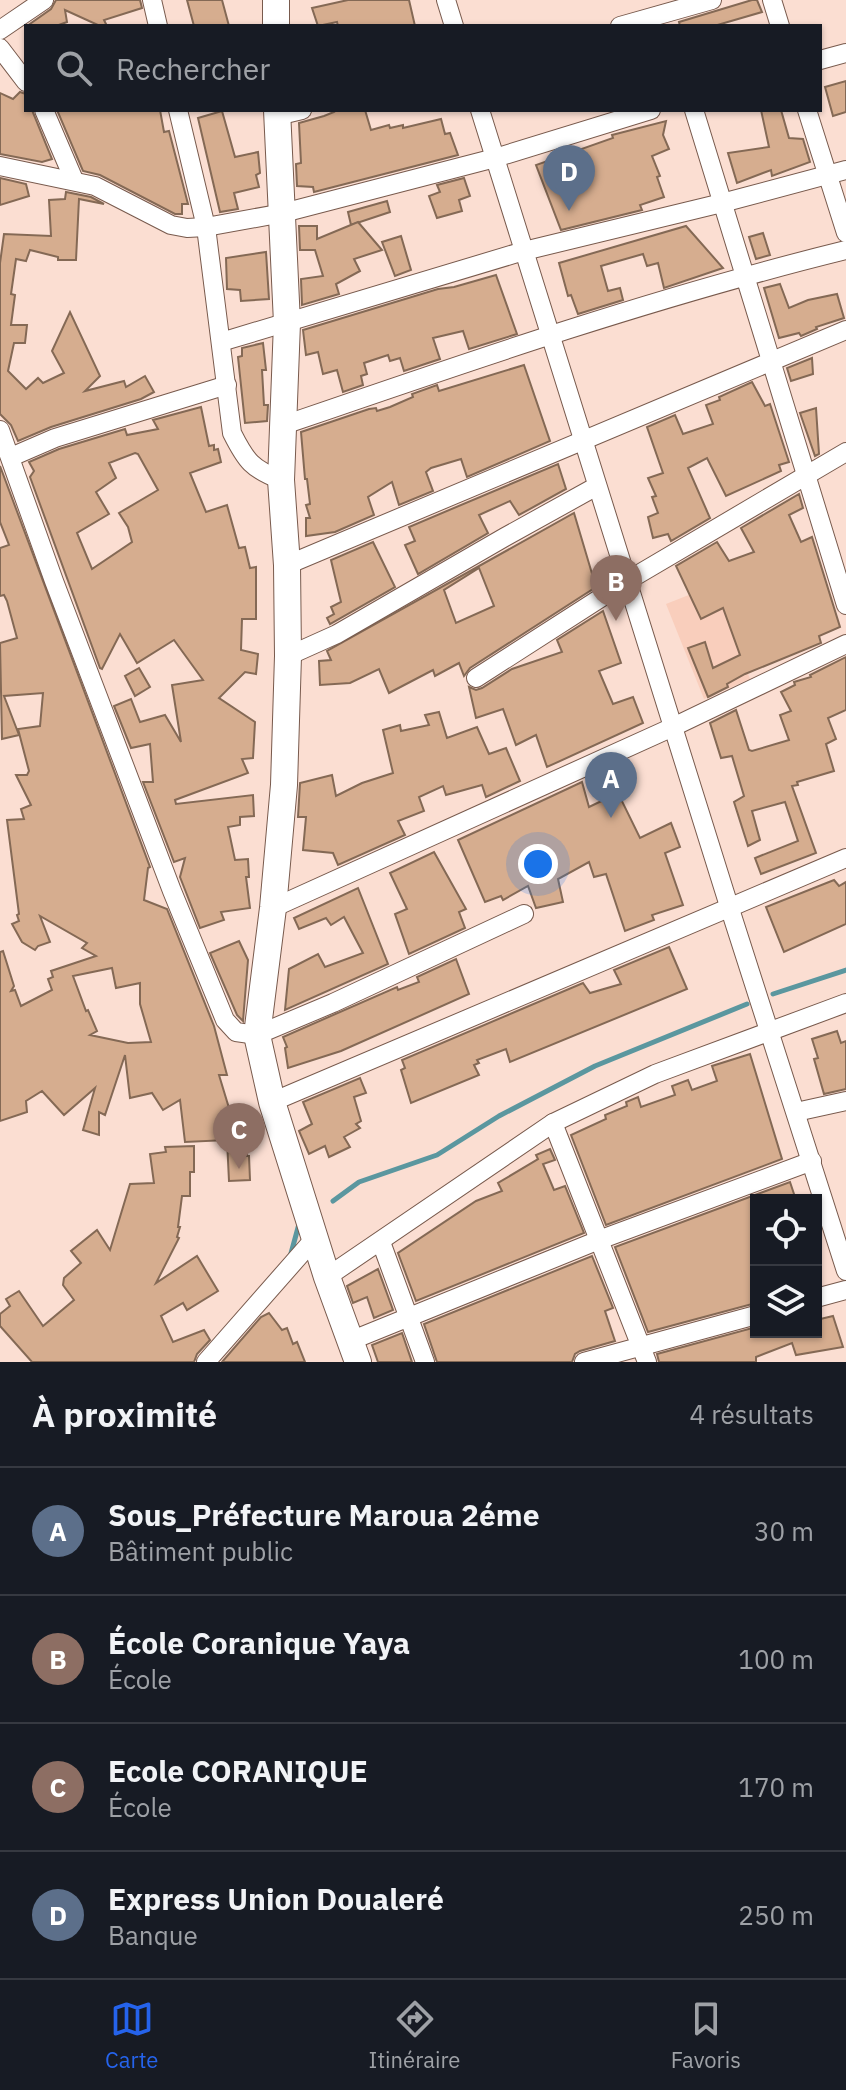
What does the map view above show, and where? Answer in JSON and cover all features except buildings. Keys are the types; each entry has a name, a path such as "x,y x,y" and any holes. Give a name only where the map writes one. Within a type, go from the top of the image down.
{"street":[{"path":"0,30 44,0"},
{"path":"152,0 158,24"},
{"path":"276,0 276,24"},
{"path":"446,0 453,24"},
{"path":"627,24 712,0"},
{"path":"772,0 779,24"},
{"path":"0,48 24,79"},
{"path":"822,59 846,53"},
{"path":"45,112 74,180"},
{"path":"178,112 206,227 232,433 244,457 259,472 281,480"},
{"path":"286,112 283,213 287,323 281,480 287,565 288,656 284,785 257,1035 272,1102 354,1352 408,1317 599,1240 812,1161"},
{"path":"481,112 845,1266"},
{"path":"0,166 95,186 171,225 206,227 283,213 495,158 644,112"},
{"path":"695,112 846,605"},
{"path":"808,112 846,233"},
{"path":"221,342 524,251 846,170"},
{"path":"284,425 551,333 744,275 846,250"},
{"path":"287,565 846,330"},
{"path":"11,457 55,438 227,385"},
{"path":"0,430 172,891 225,1020 236,1032 257,1035 524,914"},
{"path":"476,678 545,637 627,581 846,452"},
{"path":"288,656 337,634 597,486"},
{"path":"273,908 673,727 846,644"},
{"path":"272,1102 846,858"},
{"path":"327,1277 553,1123 655,1074 846,1003"},
{"path":"796,1112 846,1101"},
{"path":"553,1123 643,1354"},
{"path":"206,1362 315,1238"},
{"path":"381,1242 425,1362"},
{"path":"822,1296 846,1290"},
{"path":"584,1362 643,1354 750,1317"}],"shaded area":[{"path":"714,585 750,679 704,699 666,604"}],"waterway":[{"path":"773,994 846,970"},
{"path":"333,1201 359,1182 437,1155 499,1116 595,1066 747,1004"},
{"path":"290,1257 299,1224"}],"place":[{"name":"Express Union Doualeré","path":"569,211"},
{"name":"École Coranique Yaya","path":"616,621"},
{"name":"Sous_Préfecture Maroua 2éme","path":"611,818"},
{"name":"Ecole CORANIQUE","path":"239,1169"}]}
